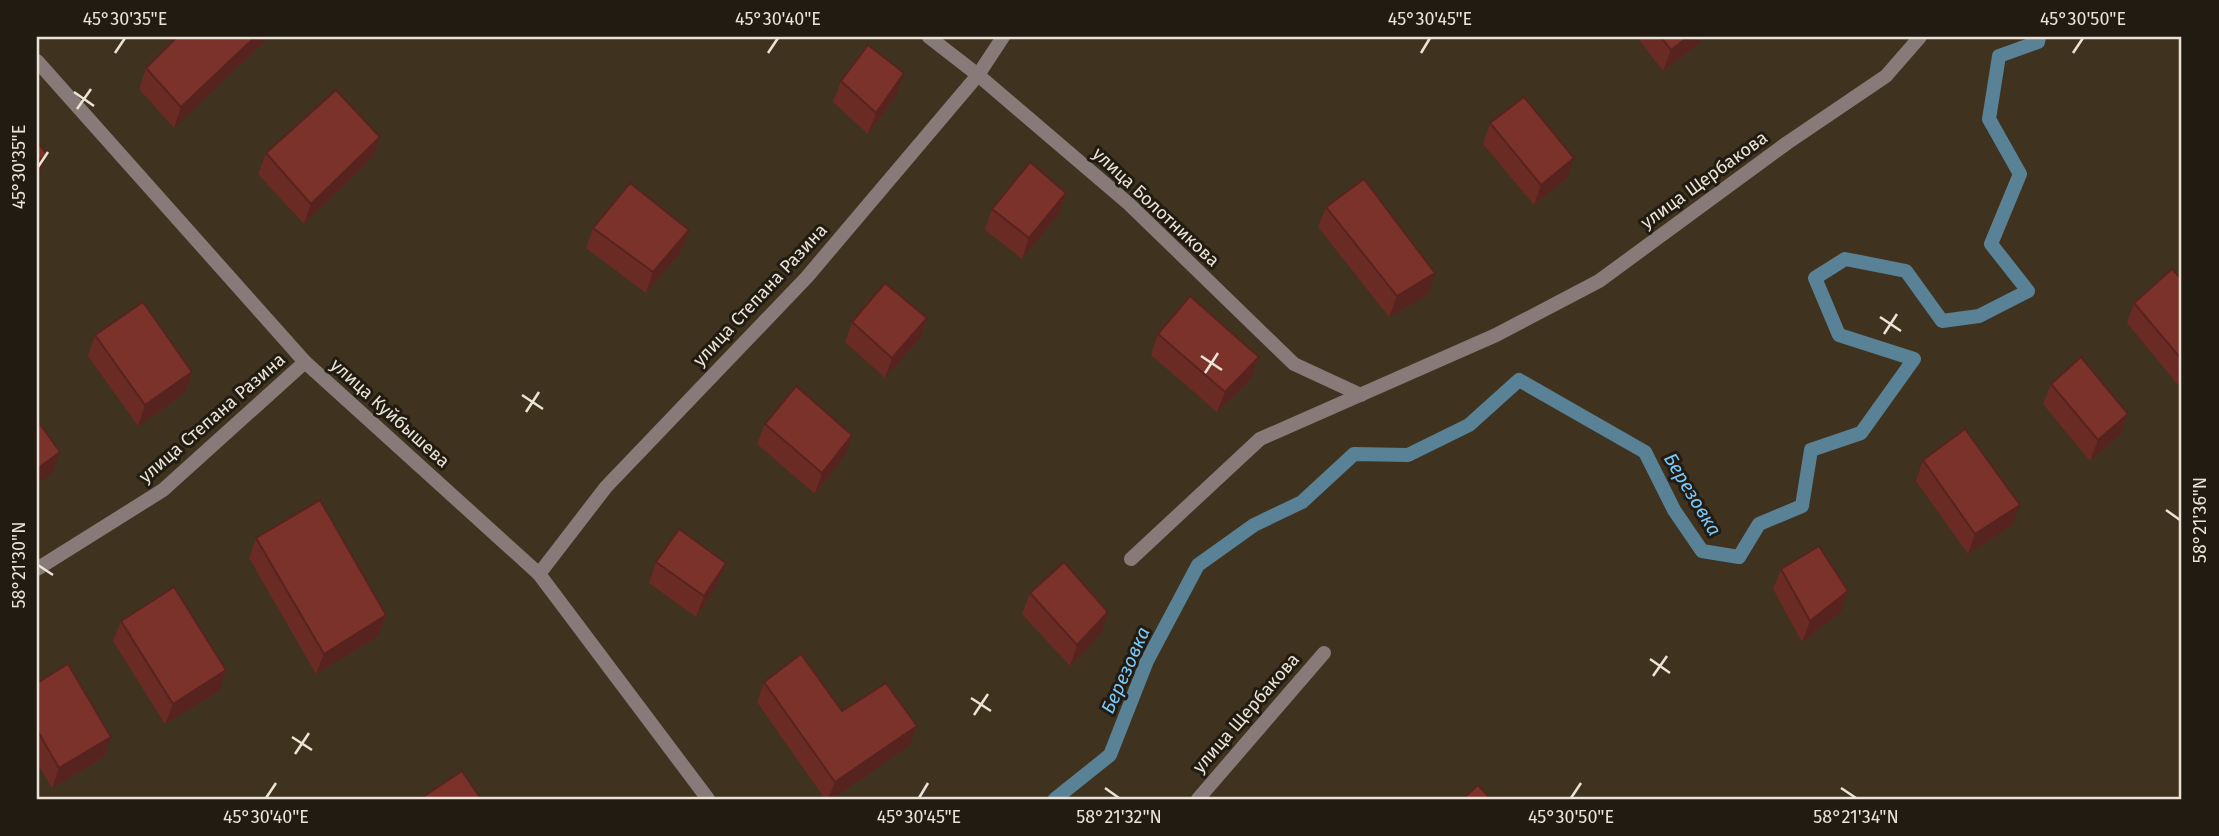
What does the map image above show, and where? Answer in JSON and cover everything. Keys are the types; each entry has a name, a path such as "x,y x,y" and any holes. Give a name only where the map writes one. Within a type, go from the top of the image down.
{"street":[{"name":"улица Болотникова","path":"929,37 978,75 1129,204 1294,364 1361,395"},
{"name":"улица Степана Разина","path":"539,574 606,487 807,277 978,75 1003,37"},
{"name":"улица Щербакова","path":"1131,559 1260,439 1496,335 1599,281 1787,143 1886,76 1920,37"},
{"name":"улица Куйбышева","path":"37,61 305,362 539,574 708,799"},
{"name":"улица Степана Разина","path":"37,569 163,489 305,362"},
{"name":"улица Щербакова","path":"1198,799 1324,653"}],"building":[{"path":"177,37 255,37 181,107 146,68"},
{"path":"1661,37 1688,37 1671,50"},
{"path":"868,45 904,73 876,113 841,81"},
{"path":"336,90 380,137 311,204 266,153"},
{"path":"1524,97 1574,158 1541,185 1490,123"},
{"path":"37,142 47,154 37,162"},
{"path":"1030,162 1066,193 1029,238 992,209"},
{"path":"1364,179 1435,273 1397,296 1326,207"},
{"path":"630,183 689,230 653,272 593,228"},
{"path":"2172,269 2182,280 2182,360 2134,303"},
{"path":"885,283 927,318 892,358 852,322"},
{"path":"1190,296 1259,357 1225,392 1158,334"},
{"path":"143,302 192,372 145,405 95,335"},
{"path":"2081,357 2128,414 2098,440 2051,384"},
{"path":"796,386 852,435 822,473 765,424"},
{"path":"37,420 60,452 37,469"},
{"path":"1965,429 2020,505 1975,534 1923,460"},
{"path":"320,500 386,615 324,654 256,538"},
{"path":"679,529 726,563 704,596 656,562"},
{"path":"1819,546 1848,591 1810,621 1781,569"},
{"path":"1064,562 1108,612 1077,645 1030,593"},
{"path":"174,587 226,670 173,704 121,621"},
{"path":"801,654 842,711 886,683 917,726 835,782 764,682"},
{"path":"68,664 111,737 59,768 37,730 37,683"},
{"path":"462,771 481,799 420,799"},
{"path":"1478,785 1491,799 1463,799"}],"waterway":[{"name":"Березовка","path":"1055,799 1110,755 1147,661 1198,565 1254,525 1302,502 1354,454 1408,455 1469,425 1519,380 1645,452 1674,510 1702,551 1739,557 1759,524 1802,506 1811,450 1861,433 1914,359 1839,335 1815,278 1845,259 1906,271 1942,321 1979,316 2028,291 1991,244 2020,174 1989,119 1999,56 2038,42 2039,37"}]}
